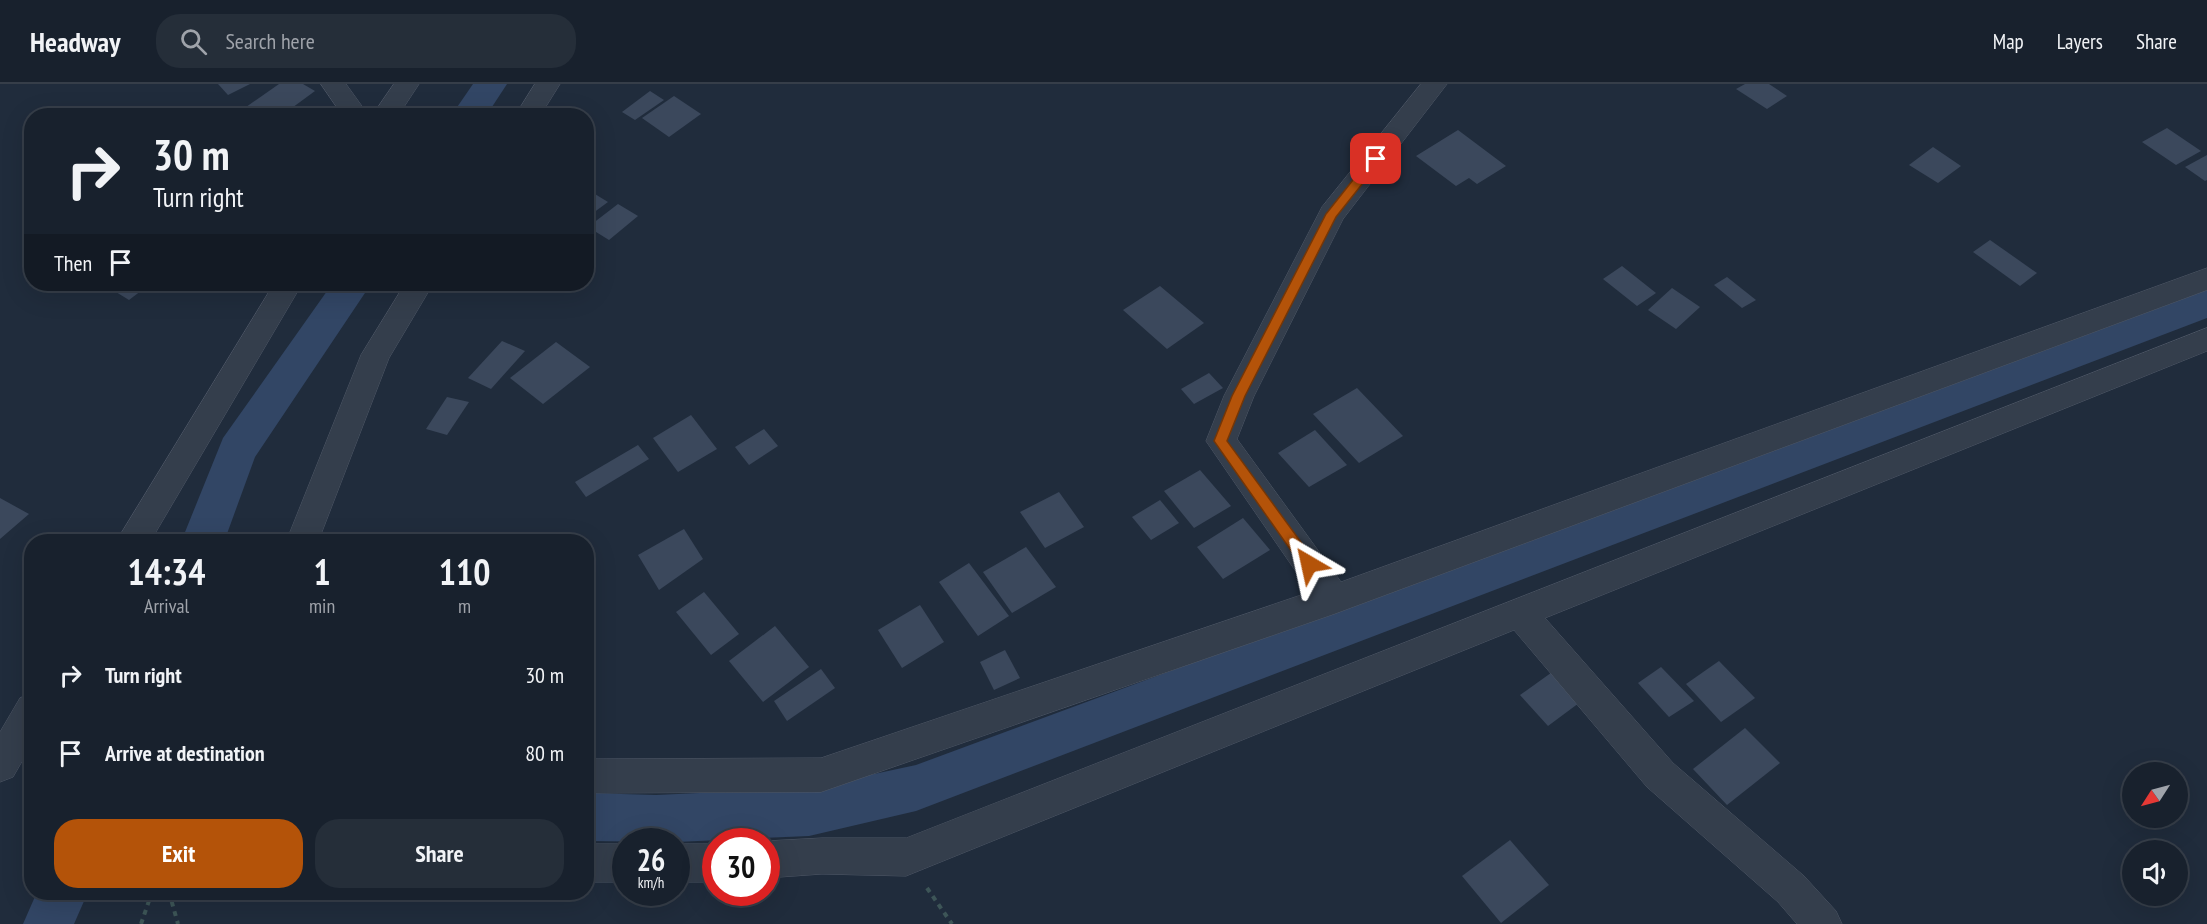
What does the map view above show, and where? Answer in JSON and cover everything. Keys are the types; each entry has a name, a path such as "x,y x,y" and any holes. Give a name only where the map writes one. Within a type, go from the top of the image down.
{"street":[{"path":"333,84 351,108"},
{"path":"390,108 407,84"},
{"path":"532,108 548,84"},
{"path":"1334,599 1221,441 1239,396 1332,214 1436,84"},
{"path":"594,776 821,775 1334,599 2207,279"},
{"path":"137,534 284,291"},
{"path":"305,534 376,356 415,291"},
{"path":"780,859 822,856 906,857 2207,339"},
{"path":"1521,614 1660,775 1791,889 1823,924"},
{"path":"0,765 24,724"},
{"path":"594,863 612,863"}],"path":[{"path":"141,924 149,900"},
{"path":"171,900 177,924"}],"building":[{"path":"218,84 250,84 228,95"},
{"path":"279,84 303,84 315,91 292,108 246,107"},
{"path":"1745,84 1769,84 1787,96 1767,109 1736,89"},
{"path":"650,91 664,100 635,120 622,112"},
{"path":"674,96 701,114 669,137 642,118"},
{"path":"2167,128 2201,151 2176,165 2142,142"},
{"path":"1458,130 1506,166 1477,184 1469,178 1456,186 1416,156"},
{"path":"1933,147 1961,166 1938,183 1909,165"},
{"path":"2207,155 2207,180 2205,181 2185,167"},
{"path":"594,193 608,202 594,212"},
{"path":"618,204 638,216 609,240 594,231 594,222"},
{"path":"1990,240 2037,273 2020,286 1973,252"},
{"path":"1622,266 1656,293 1637,306 1603,279"},
{"path":"1727,277 1756,300 1742,308 1714,285"},
{"path":"1160,286 1204,323 1167,349 1123,310"},
{"path":"1672,288 1700,307 1676,329 1648,310"},
{"path":"114,291 141,291 129,300"},
{"path":"502,341 525,351 491,389 468,378"},
{"path":"556,342 590,367 543,404 510,378"},
{"path":"1209,373 1223,388 1194,404 1181,389"},
{"path":"1357,388 1403,436 1359,463 1313,414"},
{"path":"447,397 469,402 447,435 426,429"},
{"path":"691,415 717,449 678,472 653,438"},
{"path":"764,429 778,446 749,465 735,447"},
{"path":"1315,430 1347,465 1309,487 1278,453"},
{"path":"638,445 649,459 586,497 575,482"},
{"path":"1200,470 1231,506 1194,528 1164,491"},
{"path":"1059,492 1084,527 1045,548 1020,512"},
{"path":"0,498 29,514 0,539"},
{"path":"1160,500 1179,523 1151,540 1132,517"},
{"path":"1243,518 1270,550 1223,579 1197,547"},
{"path":"684,529 703,559 659,590 638,555"},
{"path":"1026,547 1056,587 1012,613 983,572"},
{"path":"969,563 1009,616 978,636 939,582"},
{"path":"704,592 739,634 711,655 676,612"},
{"path":"920,605 944,642 902,668 878,630"},
{"path":"775,626 809,667 763,702 729,661"},
{"path":"1005,650 1020,678 994,690 980,662"},
{"path":"1719,661 1755,698 1721,722 1686,684"},
{"path":"1661,667 1694,701 1669,717 1638,683"},
{"path":"821,669 835,688 787,721 774,701"},
{"path":"1555,670 1583,700 1548,726 1520,695"},
{"path":"1745,728 1780,763 1727,805 1693,769"},
{"path":"1510,840 1549,885 1501,923 1462,876"}],"waterway":[{"path":"474,108 490,84"},
{"path":"205,534 237,450 347,291"},
{"path":"594,817 656,819 809,812 916,788 2207,303"},
{"path":"48,924 59,900"}],"route":[{"path":"1309,564 1221,441 1239,396 1332,214 1376,159"}]}
